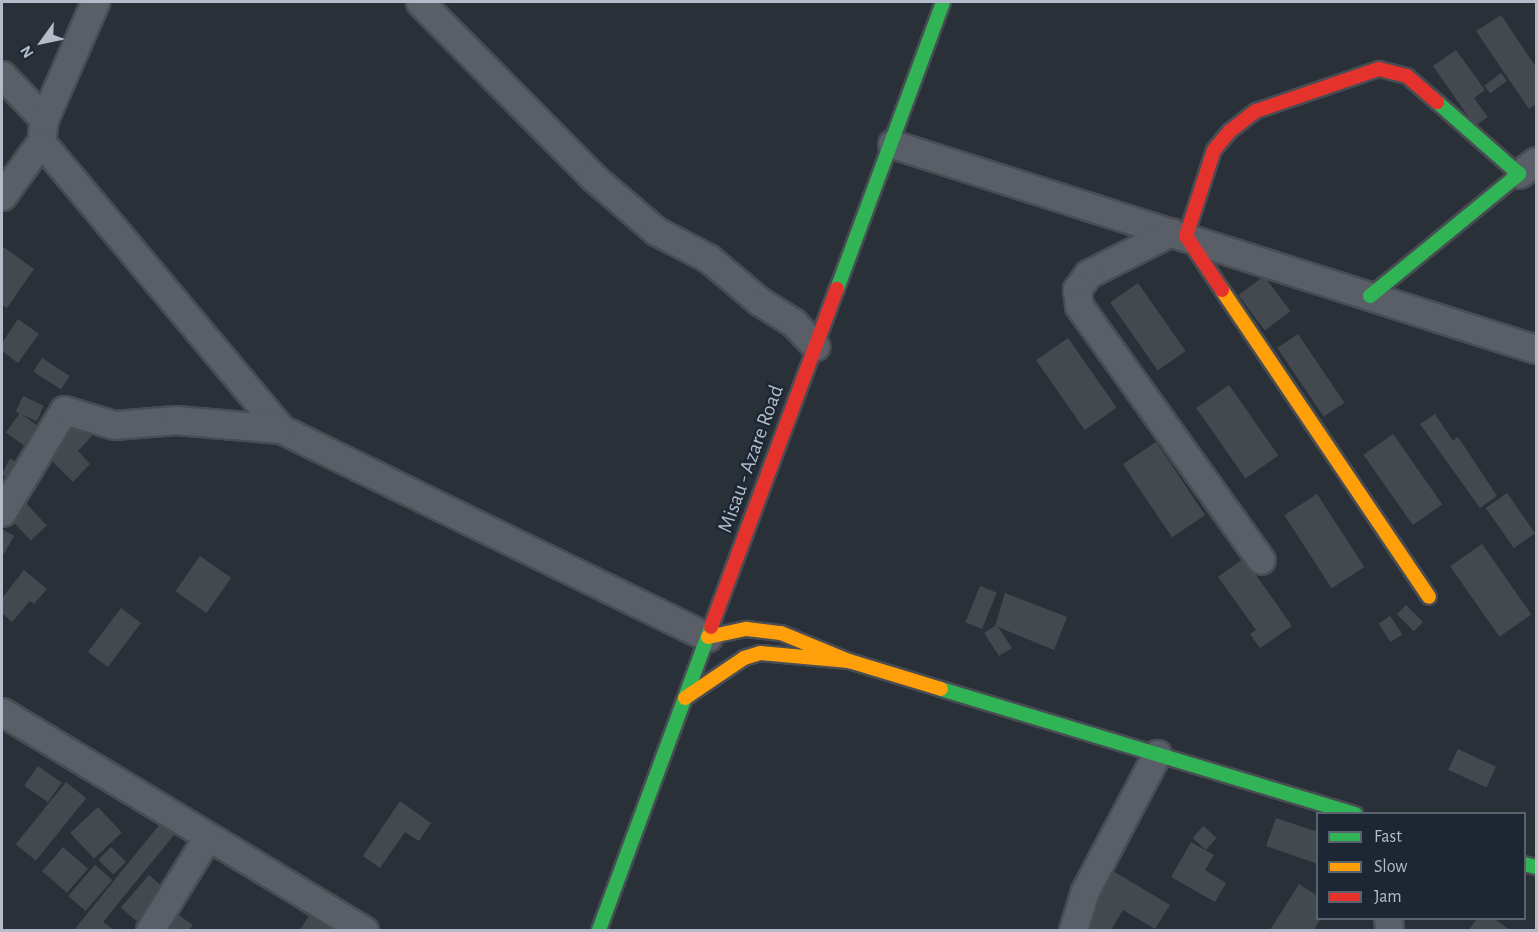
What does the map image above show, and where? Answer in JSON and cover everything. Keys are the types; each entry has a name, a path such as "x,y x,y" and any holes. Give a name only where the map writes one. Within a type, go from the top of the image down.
{"street":[{"path":"2,196 43,130 95,2"},
{"path":"420,2 594,178 656,231 708,258 759,301 794,322 814,346"},
{"name":"Misau - Azare Road","path":"599,930 814,346 944,2"},
{"path":"1261,560 1079,306 1077,289 1088,274 1179,234 1214,150 1230,131 1256,111 1379,69 1407,76 1528,167 1370,296"},
{"path":"2,75 43,130 281,429"},
{"path":"892,144 1536,349"},
{"path":"1179,234 1429,597"},
{"path":"2,512 64,410 114,425 176,420 281,429 708,637 762,629 849,661 1353,812"},
{"path":"685,698 744,658 760,652 849,661"},
{"path":"2,712 364,930"},
{"path":"1073,930 1085,891 1157,754"},
{"path":"1258,784 1318,812"},
{"path":"150,930 208,836"}],"building":[{"path":"1501,15 1536,67 1536,104 1529,109 1476,31"},
{"path":"1456,50 1485,90 1474,98 1488,117 1475,126 1433,66"},
{"path":"1501,73 1507,81 1490,94 1484,86"},
{"path":"2,246 34,269 7,308 2,305"},
{"path":"1264,276 1290,311 1265,330 1238,295"},
{"path":"1138,283 1186,351 1158,370 1110,303"},
{"path":"18,319 39,334 18,363 2,351 2,343"},
{"path":"1298,334 1344,403 1324,417 1277,348"},
{"path":"1068,338 1117,408 1085,430 1036,360"},
{"path":"42,358 70,376 61,389 33,371"},
{"path":"1229,385 1278,455 1246,478 1196,408"},
{"path":"23,396 44,406 37,421 16,411"},
{"path":"20,413 38,426 24,445 6,432"},
{"path":"1435,414 1453,441 1458,437 1497,496 1480,508 1420,424"},
{"path":"77,422 92,436 78,451 90,464 73,482 45,454"},
{"path":"1393,434 1442,504 1413,525 1364,455"},
{"path":"1156,442 1205,515 1172,537 1123,464"},
{"path":"10,458 22,466 10,481 2,474"},
{"path":"1507,493 1535,533 1514,548 1486,508"},
{"path":"1317,494 1364,567 1332,588 1284,515"},
{"path":"23,500 47,526 31,541 7,515"},
{"path":"2,529 14,536 4,554 2,553"},
{"path":"1482,544 1531,614 1499,637 1450,566"},
{"path":"200,556 231,578 206,613 175,591"},
{"path":"1244,558 1292,626 1260,648 1250,634 1256,630 1218,577"},
{"path":"24,570 47,589 34,604 30,601 12,622 2,613 2,598"},
{"path":"980,586 997,593 982,629 965,622"},
{"path":"1005,593 1067,617 1054,650 998,627 1012,648 999,656 984,633 995,626"},
{"path":"1406,605 1423,622 1414,631 1397,614"},
{"path":"121,608 141,623 108,667 88,652"},
{"path":"1390,616 1402,634 1391,642 1378,624"},
{"path":"1458,749 1496,767 1486,788 1448,770"},
{"path":"38,766 62,783 48,802 24,786"},
{"path":"66,782 86,798 36,861 16,844"},
{"path":"400,801 431,823 419,841 405,832 380,868 363,856"},
{"path":"98,807 122,833 94,859 70,833"},
{"path":"1276,818 1316,831 1316,863 1266,846"},
{"path":"164,819 178,830 103,922 114,930 74,930"},
{"path":"1203,826 1217,838 1206,850 1193,838"},
{"path":"1191,842 1214,855 1205,870 1226,883 1215,902 1171,877"},
{"path":"63,847 88,869 67,893 42,871"},
{"path":"111,847 126,862 113,875 98,860"},
{"path":"95,865 112,880 85,911 68,896"},
{"path":"1113,871 1170,905 1155,929 1123,910 1111,930 1078,930"},
{"path":"149,875 165,889 137,921 121,907"},
{"path":"1299,884 1316,895 1316,920 1320,920 1314,930 1270,930"},
{"path":"177,914 193,925 189,930 165,930"},
{"path":"310,914 336,930 300,930"},
{"path":"1476,920 1496,920 1510,930 1469,930"}],"traffic: fast":[{"path":"837,289 943,2"},
{"path":"1370,296 1519,174 1437,102"},
{"path":"599,930 711,627"},
{"path":"941,689 1349,812"},
{"path":"1526,864 1536,867"}],"traffic: slow":[{"path":"1222,290 1429,597"},
{"path":"708,637 747,629 781,633 849,661 941,689"},
{"path":"685,698 744,658 760,653 849,661"}],"traffic: jam":[{"path":"1222,290 1186,236 1214,150 1230,131 1256,111 1379,69 1407,76 1437,102"},
{"path":"711,627 837,289"}]}
